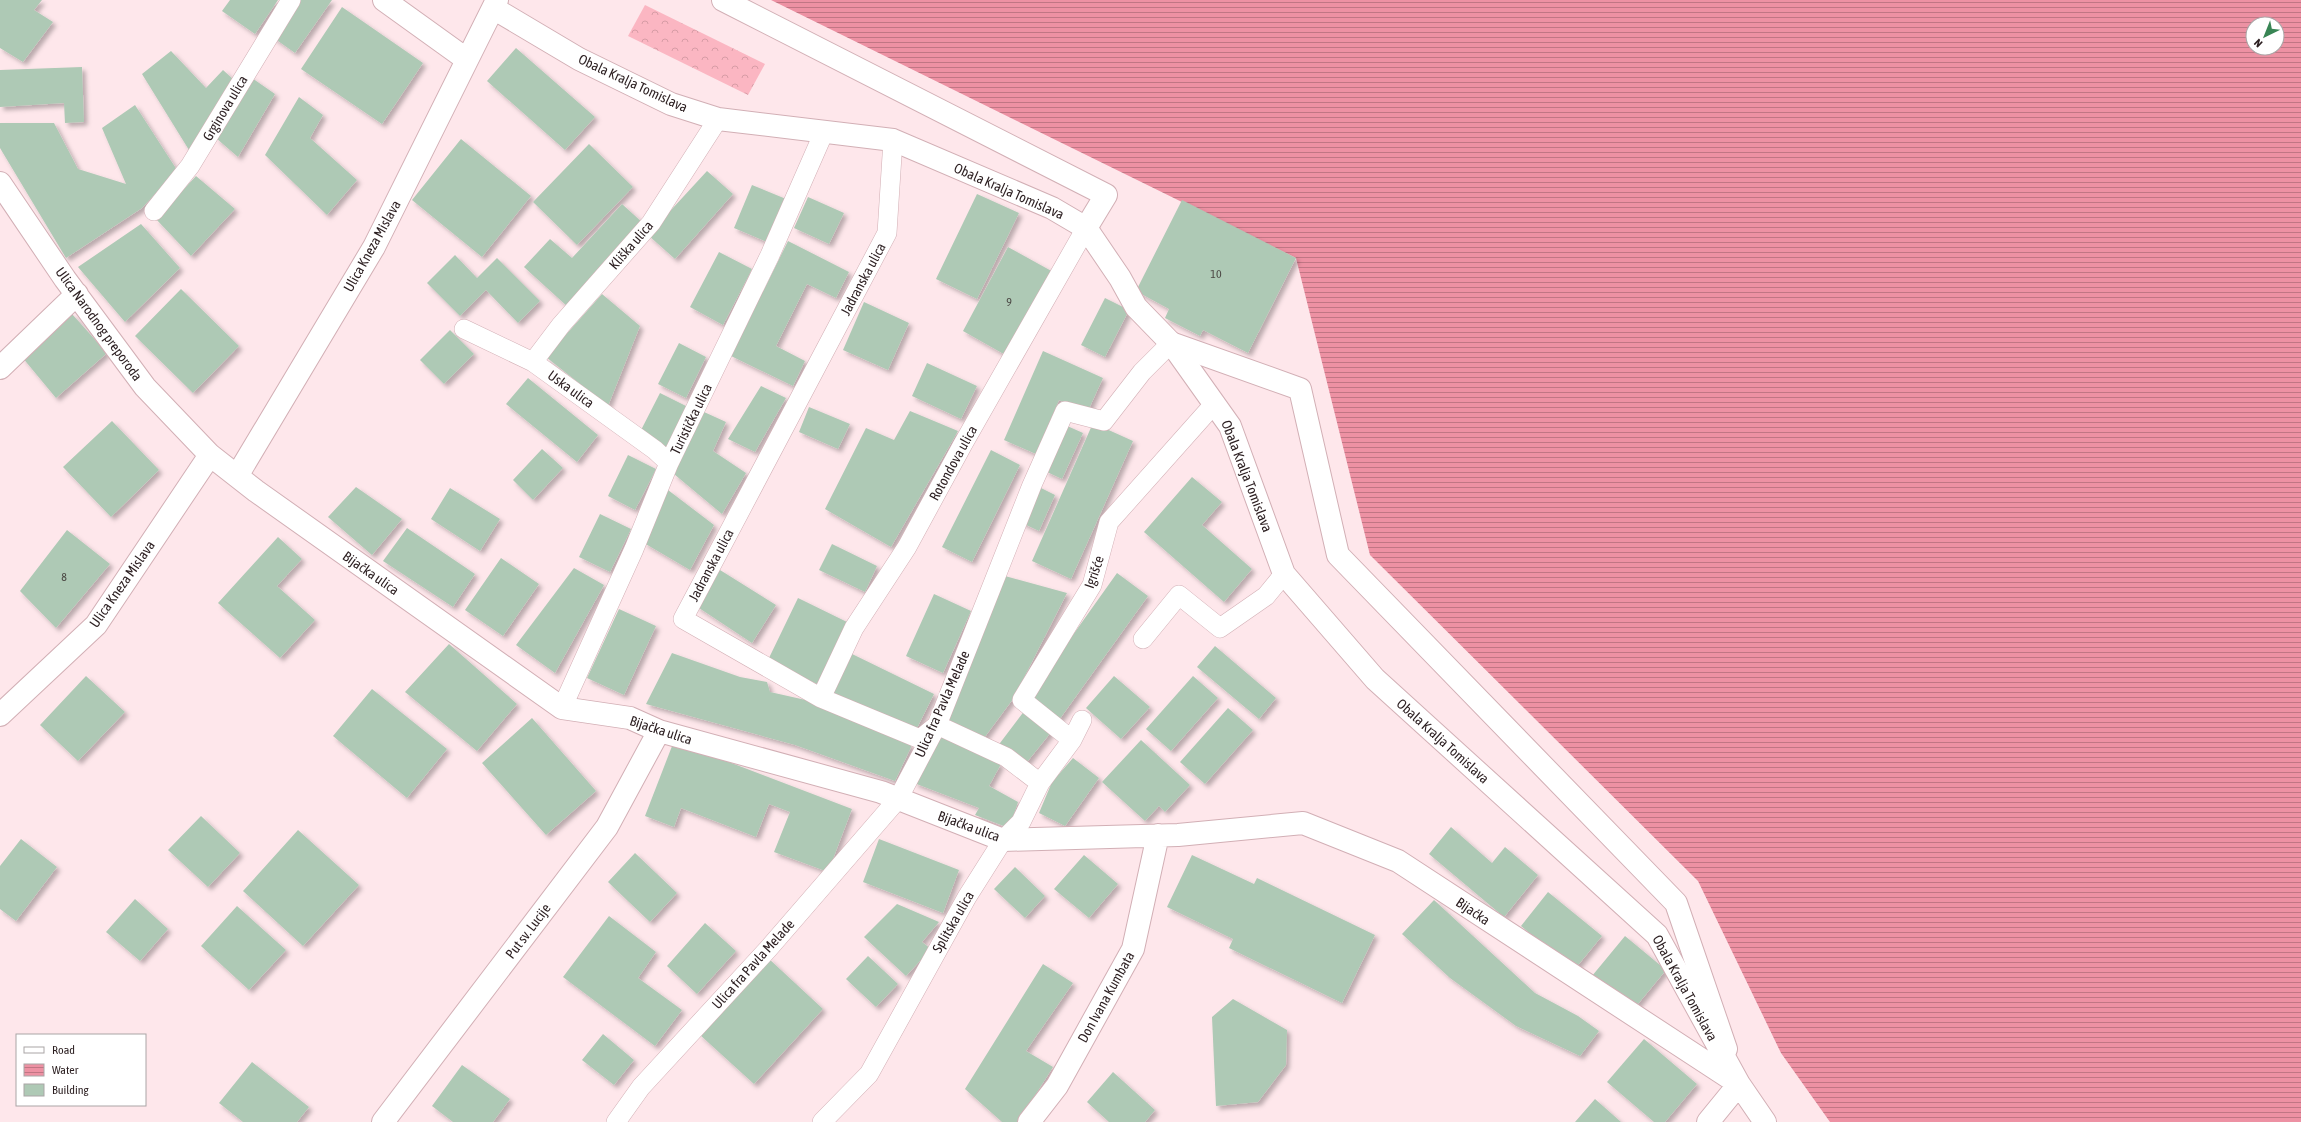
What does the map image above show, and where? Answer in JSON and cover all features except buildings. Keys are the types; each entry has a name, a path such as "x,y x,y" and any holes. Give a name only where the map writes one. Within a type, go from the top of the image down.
{"street":[{"path":"384,0 466,59"},
{"path":"723,0 1106,195 1086,228"},
{"name":"Ulica Kneza Mislava","path":"237,476 374,246 466,59 495,4"},
{"name":"Obala Kralja Tomislava","path":"495,4 579,59 671,104 718,119 893,140 1052,208 1086,228 1120,278 1136,307 1171,343 1230,426 1284,574 1375,679 1657,935 1739,1084"},
{"name":"Ulica Narodnog preporoda","path":"0,183 77,294 145,387 210,455"},
{"path":"0,368 77,294"},
{"path":"1171,343 1300,389 1338,555 1676,903 1739,1084 1765,1122"},
{"name":"Ulica Kneza Mislava","path":"0,715 96,625 210,455"},
{"name":"Bijačka ulica","path":"210,455 237,476 562,708 630,718 659,731 881,792 1003,840 1168,835"},
{"name":"Put sv. Lucije","path":"383,1122 607,827 659,731"},
{"name":"Bijaćka","path":"1168,835 1303,823 1398,861 1739,1084"},
{"name":"Don Ivana Kumbata","path":"1030,1122 1056,1086 1133,949 1168,835"},
{"path":"1708,1122 1739,1084"}],"lane":[{"name":"Grginova ulica","path":"154,212 190,166 291,0"},
{"name":"Kliška ulica","path":"533,362 561,326 651,223 718,119"},
{"name":"Turistička ulica","path":"562,708 634,549 669,463 770,255 824,132"},
{"name":"Jadranska ulica","path":"893,140 887,233 683,619 821,698 920,739 937,725"},
{"name":"Rotondova ulica","path":"821,698 854,628 907,547 963,444 1086,228"},
{"name":"Uska ulica","path":"464,328 533,362 655,450 669,463"},
{"name":"Ulica fra Pavla Melade","path":"616,1122 641,1087 769,948 898,799 937,725 1032,485 1065,411 1104,421 1142,372 1171,343"},
{"name":"Igrišće","path":"1072,740 1022,700 1092,585 1109,522 1215,403"},
{"path":"1143,639 1179,595 1220,628 1266,596 1284,574"},
{"name":"Splitska ulica","path":"822,1122 869,1074 966,897 1003,840 1020,822 1040,783 1072,740 1082,720"},
{"path":"937,725 1006,757 1040,783"}],"green space":[{"path":"645,5 765,64 748,95 628,36"}],"water":[{"path":"771,0 2301,0 2301,1122 1830,1122 1781,1053 1698,881 1370,555 1296,258"}]}
